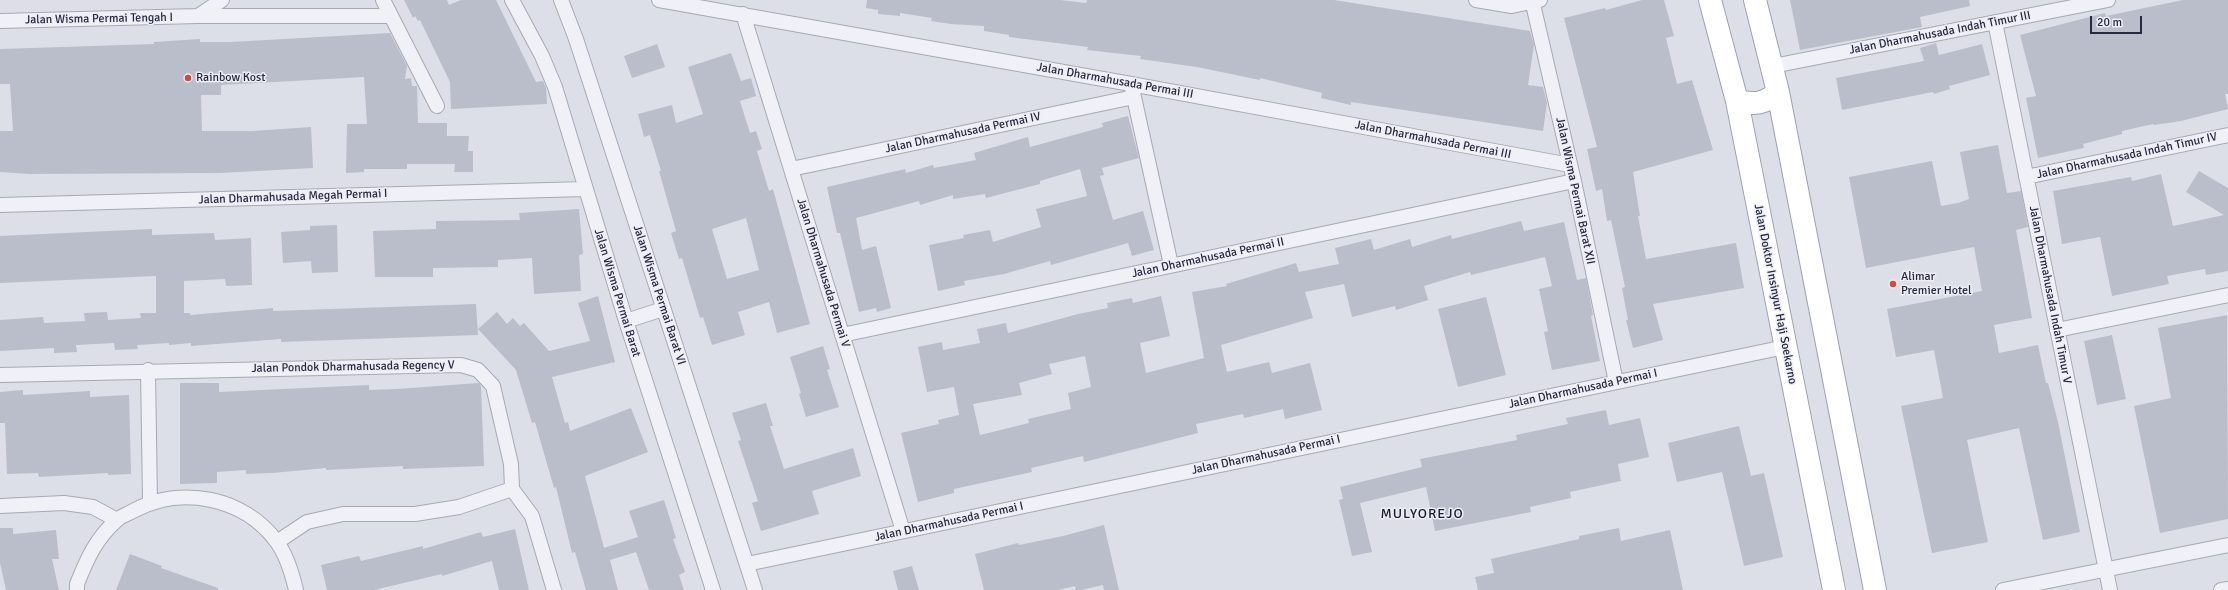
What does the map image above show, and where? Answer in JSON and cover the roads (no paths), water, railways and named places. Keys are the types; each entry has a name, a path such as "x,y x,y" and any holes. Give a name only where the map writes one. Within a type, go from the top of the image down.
{"main road":[{"name":"Jalan Doktor Insinyur Haji Soekarno","path":"1710,0 1737,101 1834,590"},
{"path":"1755,0 1773,66 1875,590"},
{"path":"1737,101 1760,103 1770,99 1778,92"}],"street":[{"path":"198,16 222,0"},
{"path":"383,0 437,106"},
{"name":"Jalan Wisma Permai Barat","path":"512,0 542,56 555,87 626,321 713,590"},
{"name":"Jalan Wisma Permai Barat VI","path":"561,0 576,38 663,309 756,590"},
{"name":"Jalan Dharmahusada Permai III","path":"659,0 743,14 1133,90 1570,165"},
{"path":"1476,0 1512,6 1534,1"},
{"name":"Jalan Dharmahusada Indah Timur III","path":"1773,66 2108,0"},
{"name":"Jalan Wisma Permai Barat XII","path":"1534,1 1574,181 1616,382"},
{"name":"Jalan Dharmahusada Permai V","path":"743,14 903,531"},
{"name":"Jalan Wisma Permai Tengah I","path":"0,21 198,16 391,16"},
{"name":"Jalan Dharmahusada Indah Timur V","path":"1995,22 2110,590"},
{"path":"1133,90 1171,265"},
{"name":"Jalan Dharmahusada Permai IV","path":"791,169 1133,90"},
{"name":"Jalan Dharmahusada Indah Timur IV","path":"2026,177 2228,135"},
{"name":"Jalan Dharmahusada Permai II","path":"842,335 1574,181"},
{"name":"Jalan Dharmahusada Megah Permai I","path":"0,205 585,189"},
{"path":"2057,330 2228,295"},
{"path":"626,321 663,309"},
{"name":"Jalan Dharmahusada Permai I","path":"747,564 1786,347"},
{"name":"Jalan Pondok Dharmahusada Regency V","path":"0,375 148,370 461,364 478,370 493,386 511,464 512,489"},
{"path":"148,370 150,502"},
{"path":"277,542 307,522 343,514 415,514 459,507 512,489 532,516 554,590"},
{"path":"77,590 77,584 92,548 117,520 150,502 185,496 220,501 252,517 277,542 290,567 296,590"},
{"path":"0,506 64,503 93,507 117,520"},
{"path":"2003,590 2105,568 2228,545"},
{"path":"2221,590 2228,588"}],"place":[{"name":"Rainbow Kost","path":"188,78"},
{"name":"Alimar Premier Hotel","path":"1893,284"}],"district":[{"name":"MULYOREJO","path":"1422,514"}]}
